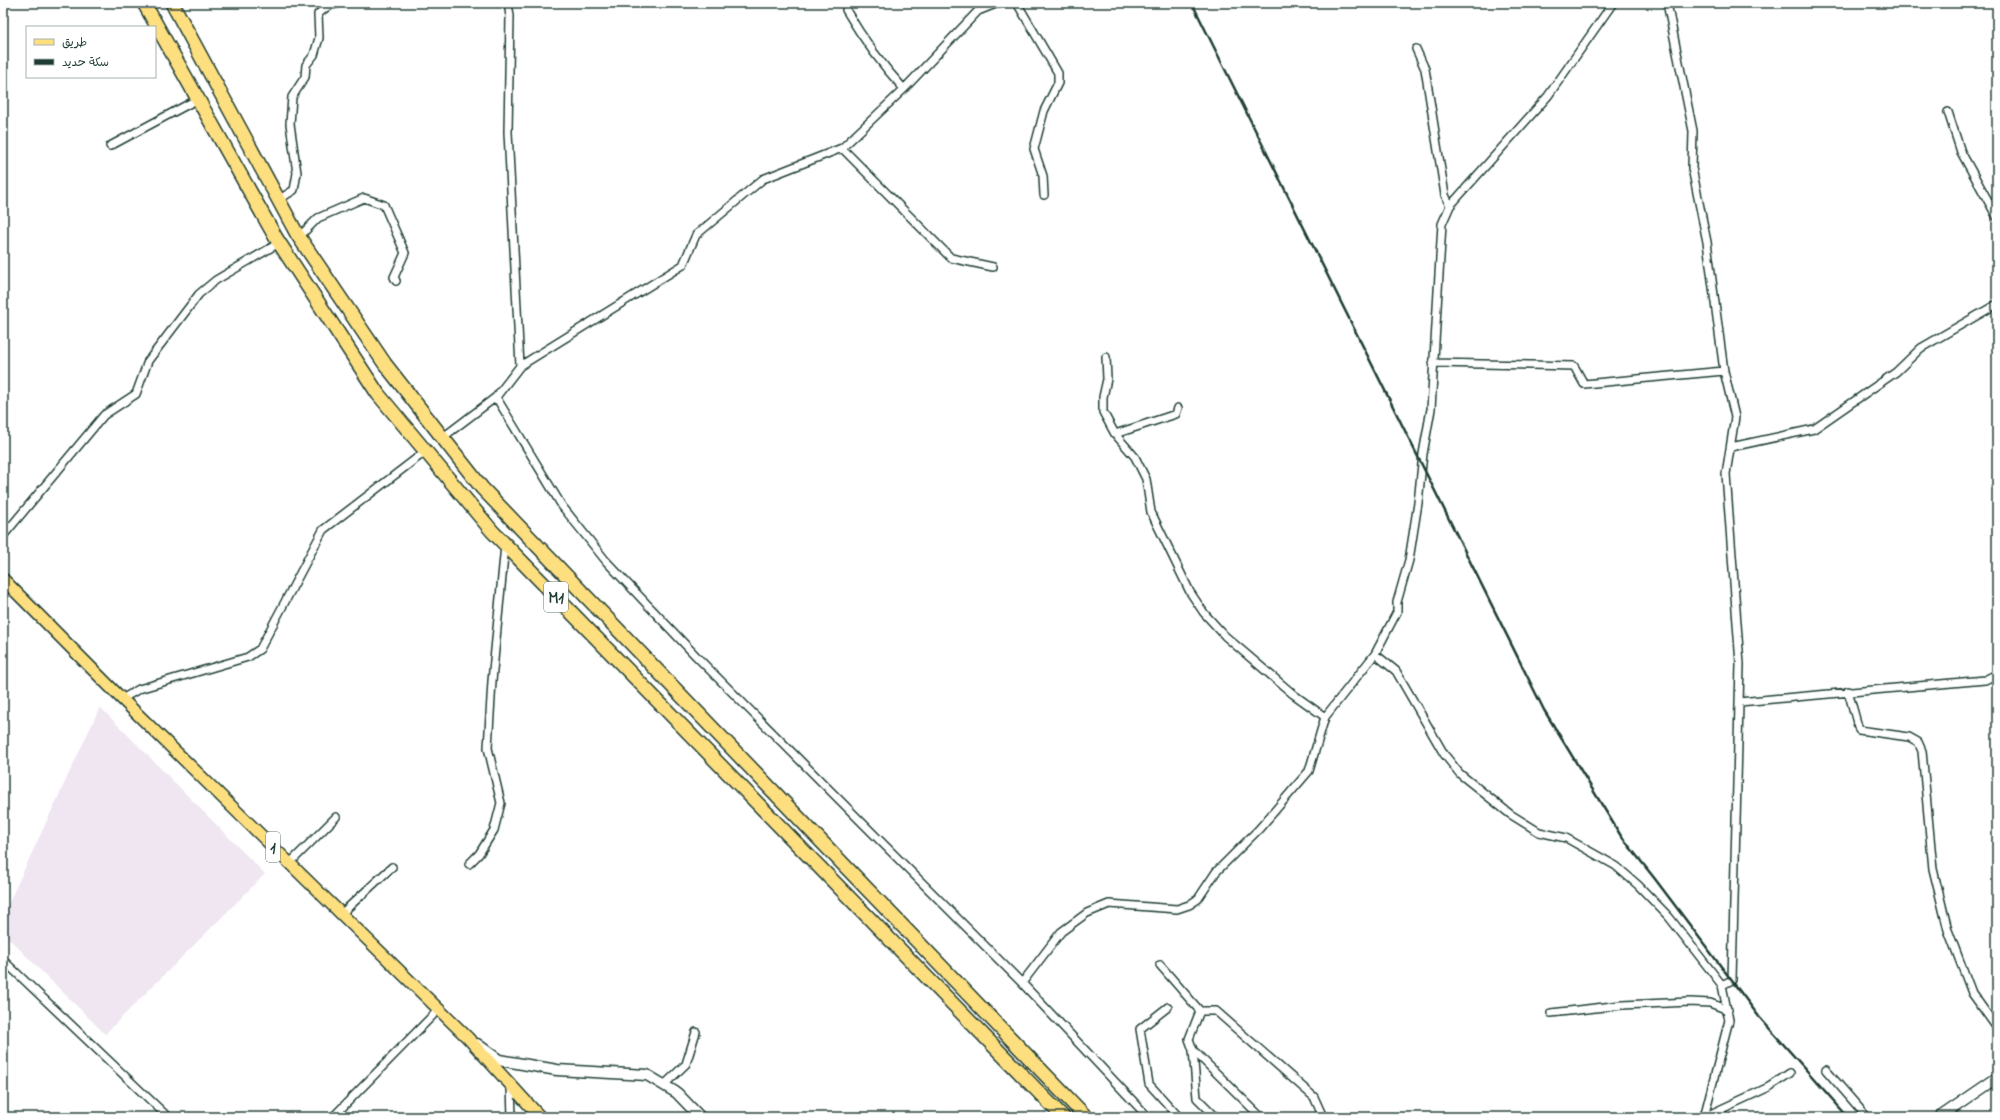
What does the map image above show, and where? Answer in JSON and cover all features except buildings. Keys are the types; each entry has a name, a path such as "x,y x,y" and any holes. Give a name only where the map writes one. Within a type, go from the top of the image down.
{"highway":[{"name":"M1","path":"144,3 279,243 378,394 505,544 1063,1117"},
{"name":"M1","path":"172,3 299,237 385,364 482,488 1086,1117"}],"main road":[{"name":"1","path":"3,579 122,699 468,1038 540,1117"}],"street":[{"path":"278,200 294,190 297,173 290,124 292,97 305,77 306,65 314,55 319,38 318,14 328,6 340,3"},
{"path":"508,3 510,16 508,132 520,366"},
{"path":"848,3 846,10 860,33 886,69 904,89"},
{"path":"442,438 496,397 520,366 683,266 696,235 763,179 842,148 904,89 978,11 998,3"},
{"path":"1017,3 1058,73 1058,83 1044,111 1034,149 1043,176 1044,194"},
{"path":"1022,983 1061,932 1086,913 1109,904 1177,909 1189,905 1198,899 1216,872 1259,829 1309,771 1325,717 1375,654 1397,612 1397,602 1409,560 1430,409 1442,224 1450,206 1548,96 1613,3"},
{"path":"1666,3 1693,131 1692,168 1707,242 1724,371 1735,417 1726,474 1740,664 1732,980 1722,984"},
{"path":"1416,49 1425,69 1445,195 1450,206"},
{"path":"110,146 198,99"},
{"path":"1948,112 1961,152 1997,217"},
{"path":"842,148 951,258 993,267"},
{"path":"299,237 318,218 364,198 384,205 405,253 394,276 396,281"},
{"path":"3,536 104,415 136,394 148,361 199,294 216,280 279,243"},
{"path":"1731,447 1814,428 1896,372 1921,348 1997,304"},
{"path":"1106,357 1107,379 1103,397 1104,412 1115,434 1135,457 1146,479 1151,512 1190,592 1204,613 1225,636 1293,694 1325,717"},
{"path":"1433,363 1574,366 1584,384 1724,371"},
{"path":"496,397 562,506 606,561 696,656 1022,983 1148,1117"},
{"path":"1115,434 1176,414 1178,408"},
{"path":"122,699 139,689 254,654 260,649 322,530 426,451"},
{"path":"469,864 479,854 494,830 501,803 488,748 492,681 505,544"},
{"path":"1375,654 1396,671 1444,754 1460,774 1510,814 1539,832 1566,838 1616,866 1638,885 1669,917 1722,984 1728,1010 1728,1020 1704,1117"},
{"path":"1739,702 1848,691 1985,680 1997,674"},
{"path":"1848,691 1859,730 1910,737 1918,742 1922,751 1933,869 1948,930 1972,993 1997,1028"},
{"path":"290,864 336,817"},
{"path":"341,914 392,867"},
{"path":"3,960 168,1117"},
{"path":"1160,965 1200,1011 1216,1011 1314,1098 1323,1117"},
{"path":"1551,1012 1622,1005 1690,1002 1710,1003 1728,1010"},
{"path":"1168,1007 1140,1029 1149,1084 1179,1117"},
{"path":"333,1117 439,1009"},
{"path":"1200,1011 1189,1039 1193,1050 1197,1098 1216,1117"},
{"path":"664,1085 686,1064 696,1032"},
{"path":"468,1038 499,1060 557,1070 647,1075 677,1092 700,1117"},
{"path":"1193,1050 1261,1117"},
{"path":"1826,1070 1867,1117"},
{"path":"1704,1117 1769,1087 1790,1073"},
{"path":"1940,1117 1997,1078"},
{"path":"511,1086 512,1117"}],"shaded area":[{"path":"100,707 265,874 105,1034 3,933 3,915"}],"railway":[{"path":"1192,3 1544,710 1621,836 1760,1018 1848,1117"}]}
